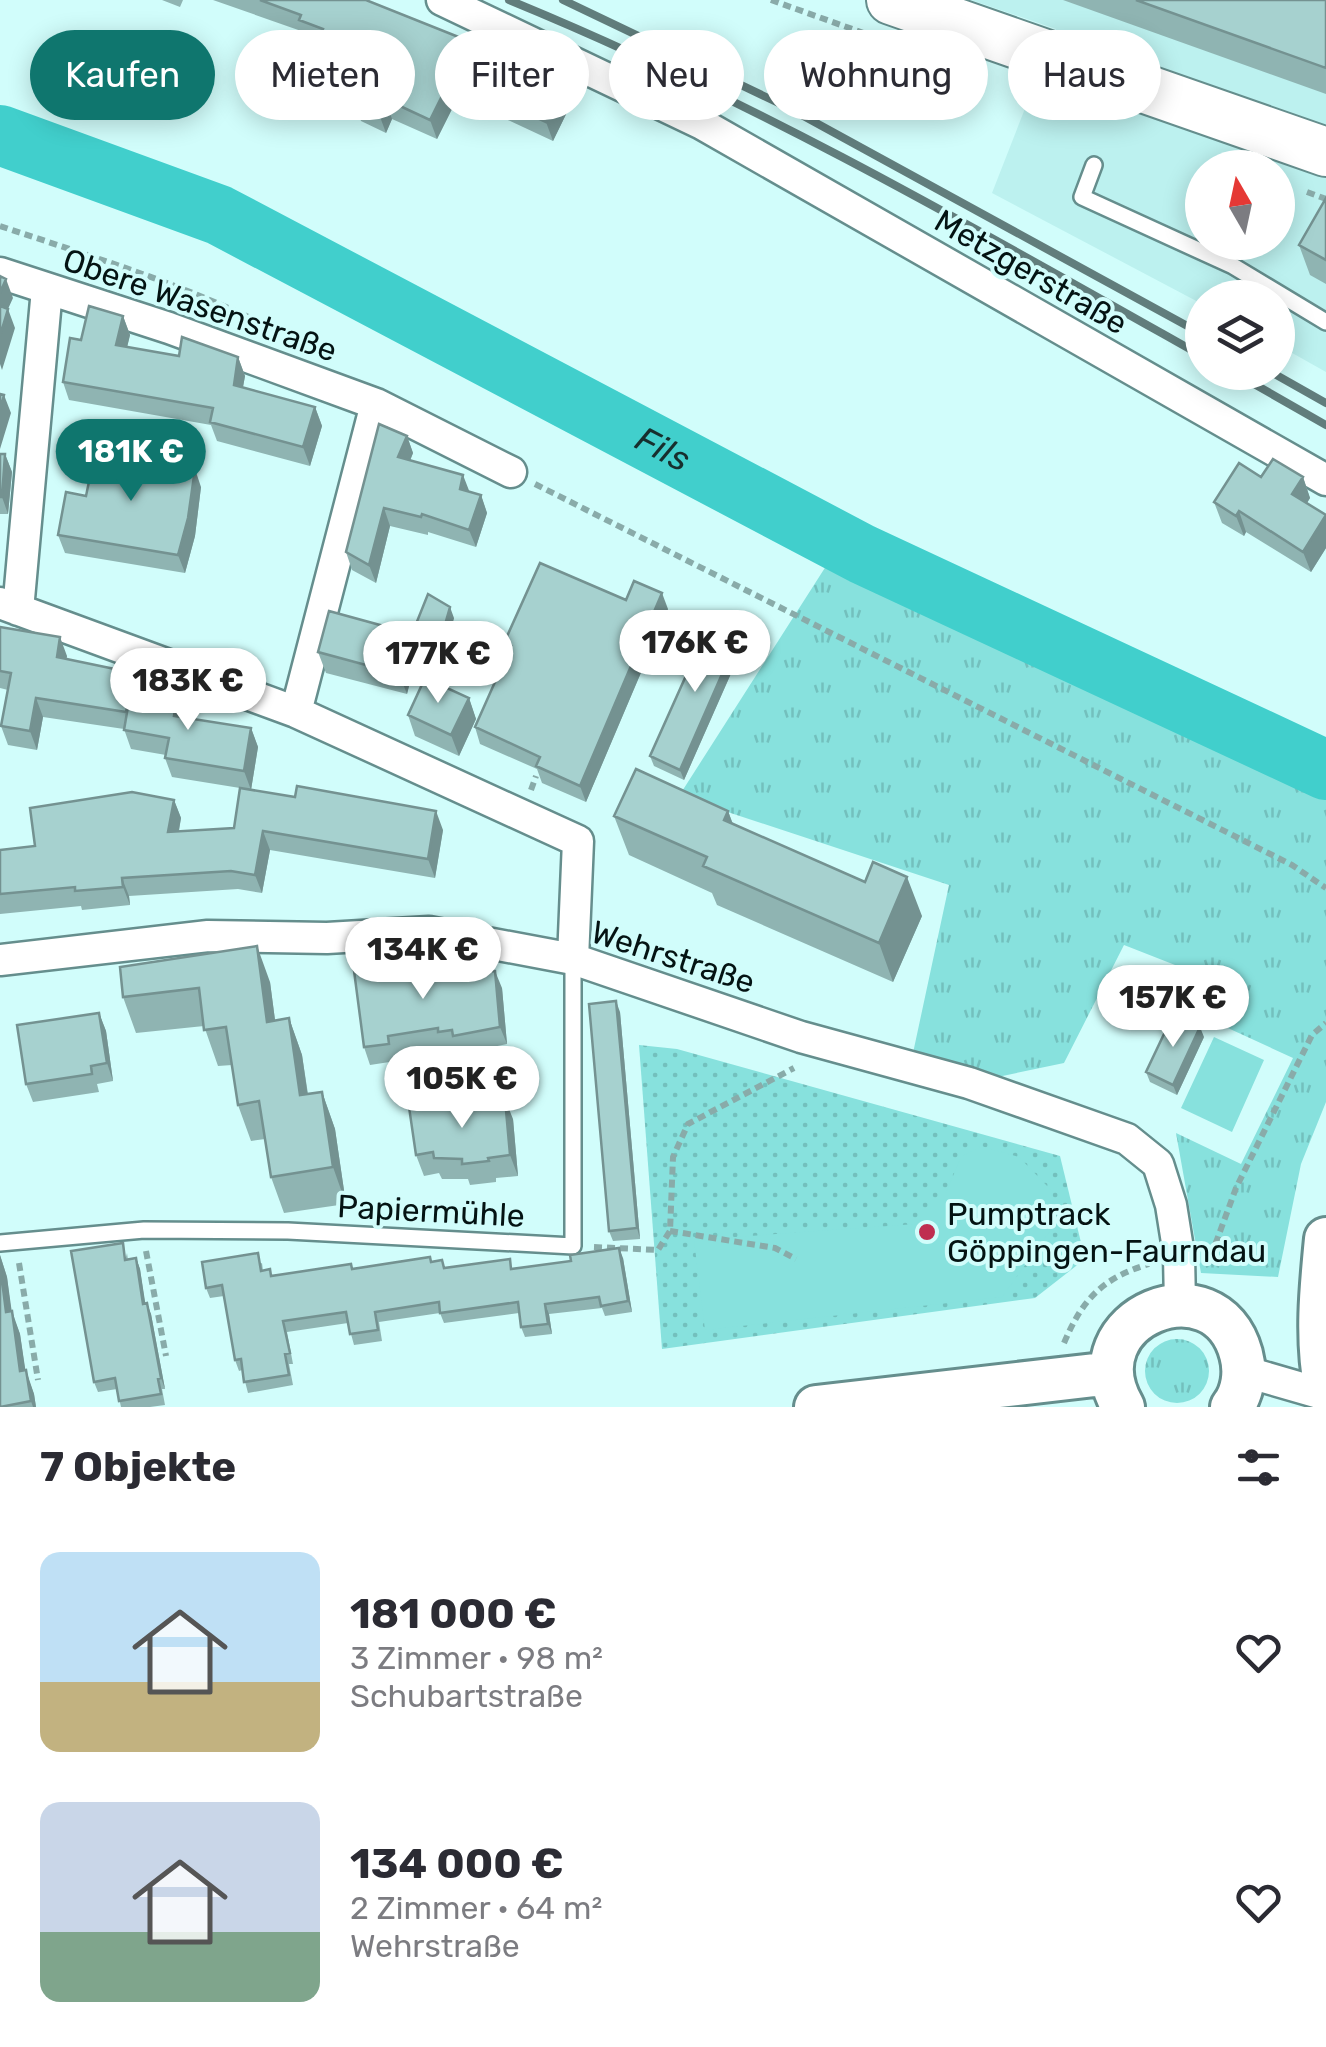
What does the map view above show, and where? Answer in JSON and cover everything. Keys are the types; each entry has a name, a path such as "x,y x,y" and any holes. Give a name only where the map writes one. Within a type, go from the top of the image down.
{"main road":[{"path":"891,0 1326,152"}],"street":[{"name":"Metzgerstraße","path":"442,0 702,124 1326,480"},
{"name":"Obere Wasenstraße","path":"0,273 168,328 376,404 511,472"},
{"path":"47,289 9,607 296,712 578,840 573,960"},
{"path":"296,712 376,404"},
{"name":"Wehrstraße","path":"0,960 208,936 328,938 429,932 573,960 801,1037 969,1083 1127,1139 1158,1164 1172,1206 1180,1304"},
{"path":"816,1407 1117,1390 1114,1352 1124,1332 1148,1312 1180,1304 1201,1308 1220,1320 1235,1337 1242,1357 1238,1389 1326,1392 1320,1296 1326,1240"}],"lane":[{"path":"1094,165 1082,197 1233,266 1326,322"},
{"name":"Papiermühle","path":"8,1243 144,1230 288,1231 572,1246 573,960"}],"path":[{"path":"511,472 1292,865 1326,888"},
{"path":"572,1246 658,1250 670,1231 674,1157 688,1124 793,1070 801,1037"},
{"path":"670,1231 775,1248 796,1258"},
{"path":"8,1243 38,1380"},
{"path":"145,1249 166,1356"}],"shaded area":[{"path":"971,0 1326,0 1326,372 1295,355 1295,280 1185,280 1185,295 992,193 1020,120 1161,120 1161,30 1056,30"}],"green space":[{"path":"828,563 1326,793 1326,1102 1301,1164 1278,1277 1201,1273 1176,1133 1241,1164 1293,1058 1206,1018 1221,983 1124,945 1064,1063 969,1083 910,1067 949,885 679,796"},
{"path":"1214,1037 1264,1060 1232,1132 1181,1108"},
{"path":"639,1045 677,1049 1060,1156 1085,1259 1035,1298 662,1349"},
{"name":"Pumptrack Göppingen-Faurndau","path":"981,1146 1019,1157 1051,1190 1055,1224 1002,1297 705,1330 694,1240 916,1224 945,1195 961,1157"},
{"path":"1177,1339 1200,1348 1209,1371 1200,1394 1177,1403 1154,1394 1145,1371 1154,1348"}],"building":[{"path":"260,0 366,0 441,30 435,30 435,110 430,120 415,113 415,30 323,30 299,20 301,15"},
{"path":"1136,0 1326,0 1326,68"},
{"path":"1326,198 1326,260 1299,245"},
{"path":"0,306 8,309 0,336"},
{"path":"89,306 123,316 116,345 179,356 182,337 238,357 234,385 315,407 303,447 210,422 213,408 63,382 70,338 81,340"},
{"path":"379,424 407,436 398,457 463,475 460,489 481,495 469,530 422,514 421,517 384,508 369,565 346,552"},
{"path":"96,448 195,469 178,555 58,535 66,492 86,496"},
{"path":"0,454 5,454 2,497 0,497"},
{"path":"1273,459 1303,477 1292,494 1326,515 1303,552 1239,511 1236,516 1214,502 1239,463 1261,477"},
{"path":"540,563 626,600 634,581 662,593 580,786 536,766 540,757 475,727 511,646 504,643"},
{"path":"428,594 450,607 442,635 416,624"},
{"path":"329,611 409,633 399,674 318,652"},
{"path":"711,620 740,633 680,770 650,756"},
{"path":"0,627 60,637 57,657 134,673 126,712 36,698 30,731 1,726 11,673 0,671"},
{"path":"425,678 469,698 451,735 408,715"},
{"path":"131,689 177,697 174,716 251,728 244,771 165,758 169,738 124,730"},
{"path":"636,769 728,811 724,820 865,882 873,862 907,877 879,943 703,866 707,857 614,816"},
{"path":"297,786 436,811 428,859 263,831 255,875 231,871 122,878 123,887 0,894 0,850 35,846 30,808 132,792 174,800 168,832 234,828 240,788 295,797"},
{"path":"257,946 267,1022 289,1018 300,1095 322,1092 333,1167 271,1177 259,1101 238,1105 226,1027 204,1030 199,988 123,997 120,967"},
{"path":"379,959 380,973 410,969 422,970 422,976 495,971 500,1027 453,1036 452,1030 438,1032 438,1028 388,1036 389,1044 364,1047 353,963"},
{"path":"616,1001 637,1228 609,1231 589,1004"},
{"path":"99,1013 107,1063 91,1066 92,1074 26,1084 17,1025"},
{"path":"1173,1015 1200,1027 1173,1085 1146,1072"},
{"path":"505,1099 510,1155 462,1164 462,1159 434,1158 433,1152 416,1155 409,1107"},
{"path":"123,1243 125,1260 136,1258 161,1394 119,1401 115,1378 94,1382 71,1251"},
{"path":"619,1248 628,1301 601,1306 599,1297 545,1304 548,1324 521,1327 518,1302 440,1313 439,1302 375,1312 378,1330 350,1334 346,1312 283,1321 290,1353 285,1354 289,1375 244,1382 241,1359 235,1360 222,1285 206,1288 202,1262 258,1253 261,1271 270,1269 271,1276 430,1257 431,1262 442,1260 444,1268 510,1259 511,1269 571,1261 570,1255"},
{"path":"0,1265 6,1312 12,1311 20,1371 26,1370 31,1401 0,1407"}],"waterway":[{"name":"Fils","path":"0,135 219,215 862,554 1326,770"}],"railway":[{"path":"509,0 774,122 947,213 1185,346"},
{"path":"563,0 787,107 1185,325"},
{"path":"1295,386 1326,403"},
{"path":"1265,390 1326,425"}],"place":[{"name":"Pumptrack Göppingen-Faurndau","path":"927,1232"}]}
